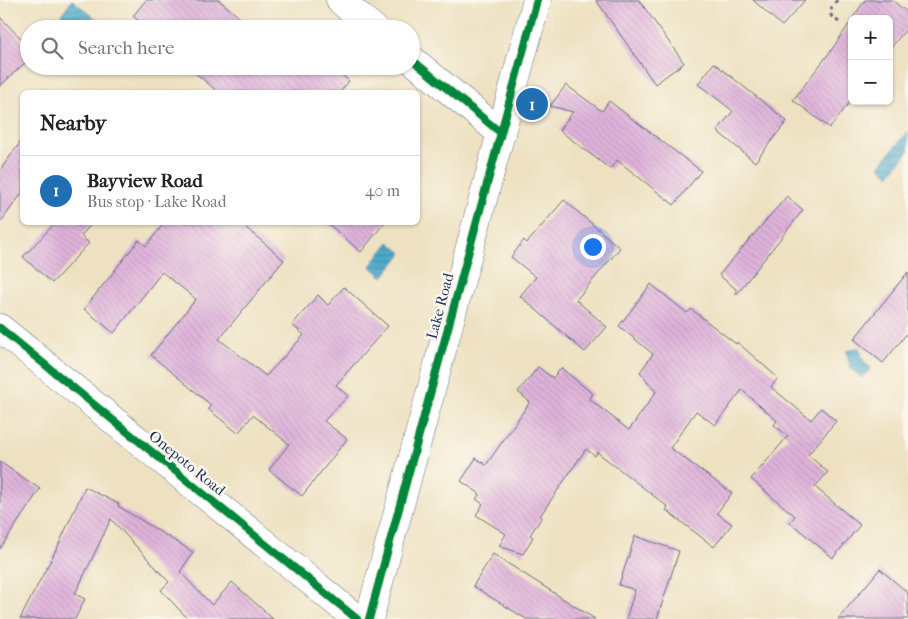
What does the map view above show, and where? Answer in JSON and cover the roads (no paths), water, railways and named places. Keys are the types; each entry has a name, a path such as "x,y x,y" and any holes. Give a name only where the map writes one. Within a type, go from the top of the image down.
{"main road":[{"path":"340,0 363,20"},
{"name":"Lake Road","path":"369,619 537,0"},
{"path":"420,66 501,133"},
{"name":"Onepoto Road","path":"0,328 357,619"}],"water":[{"path":"72,0 98,20 67,20 61,15"},
{"path":"908,131 908,152 889,175 879,166"},
{"path":"389,242 402,253 383,277 370,266"},
{"path":"859,347 864,363 871,368 862,378 851,369 846,351"}],"place":[{"name":"Bayview Road","path":"532,104"}]}
